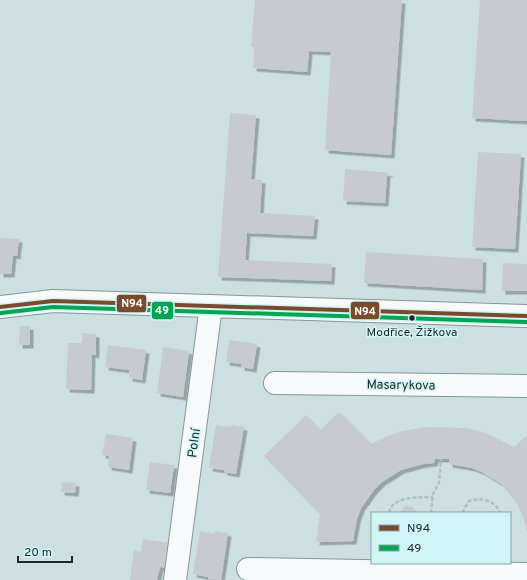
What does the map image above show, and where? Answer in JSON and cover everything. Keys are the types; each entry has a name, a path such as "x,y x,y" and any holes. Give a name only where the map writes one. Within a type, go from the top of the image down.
{"street":[{"path":"0,307 53,301 527,316"},
{"name":"Polní","path":"175,580 211,306"},
{"name":"Masarykova","path":"275,383 527,386"},
{"path":"248,569 527,574"}],"path":[{"path":"431,512 438,483 441,459"},
{"path":"389,512 390,509 398,501 418,498 433,498"},
{"path":"464,512 464,509 469,501 484,499 494,503 498,507 500,512"}],"building":[{"path":"255,0 402,0 391,155 325,150 331,52 309,51 307,72 253,68 254,47 251,47"},
{"path":"480,0 527,0 527,121 472,118"},
{"path":"230,113 256,115 251,179 262,180 260,213 315,216 313,236 247,233 245,260 332,264 331,281 218,277"},
{"path":"478,152 521,154 515,249 472,247"},
{"path":"345,169 391,173 387,174 385,203 343,201"},
{"path":"0,238 19,239 17,256 13,255 11,274 0,274"},
{"path":"366,252 483,259 482,290 364,283"},
{"path":"503,263 527,264 527,291 502,291"},
{"path":"20,326 30,326 30,345 19,345"},
{"path":"82,333 96,334 96,355 92,354 91,390 66,389 68,343 82,343"},
{"path":"229,340 257,344 253,369 241,367 241,364 226,362"},
{"path":"108,345 146,350 142,380 129,378 129,370 105,367"},
{"path":"163,347 189,351 183,397 157,393"},
{"path":"339,412 371,444 402,431 427,427 467,428 483,432 514,447 527,435 527,531 516,502 501,484 482,472 472,468 449,464 449,459 435,459 434,463 423,464 401,470 382,482 374,490 361,508 357,519 353,541 316,542 320,514 264,456 306,415 320,430"},
{"path":"216,425 244,427 236,474 224,472 224,470 209,468"},
{"path":"106,434 133,438 129,470 108,467 109,456 102,455"},
{"path":"150,462 174,465 170,493 146,490"},
{"path":"62,482 76,483 75,493 61,492"},
{"path":"405,506 412,507 418,512 400,512"},
{"path":"200,531 215,534 215,531 228,533 221,580 208,579 208,577 193,574"},
{"path":"143,539 170,543 167,568 160,567 157,580 130,580 134,550 141,552"}],"transit line":[{"name":"N94","path":"0,307 53,301 527,316"},
{"name":"49","path":"1,313 53,307 527,322"}],"place":[{"name":"Modřice, Žižkova","path":"412,318"}]}
